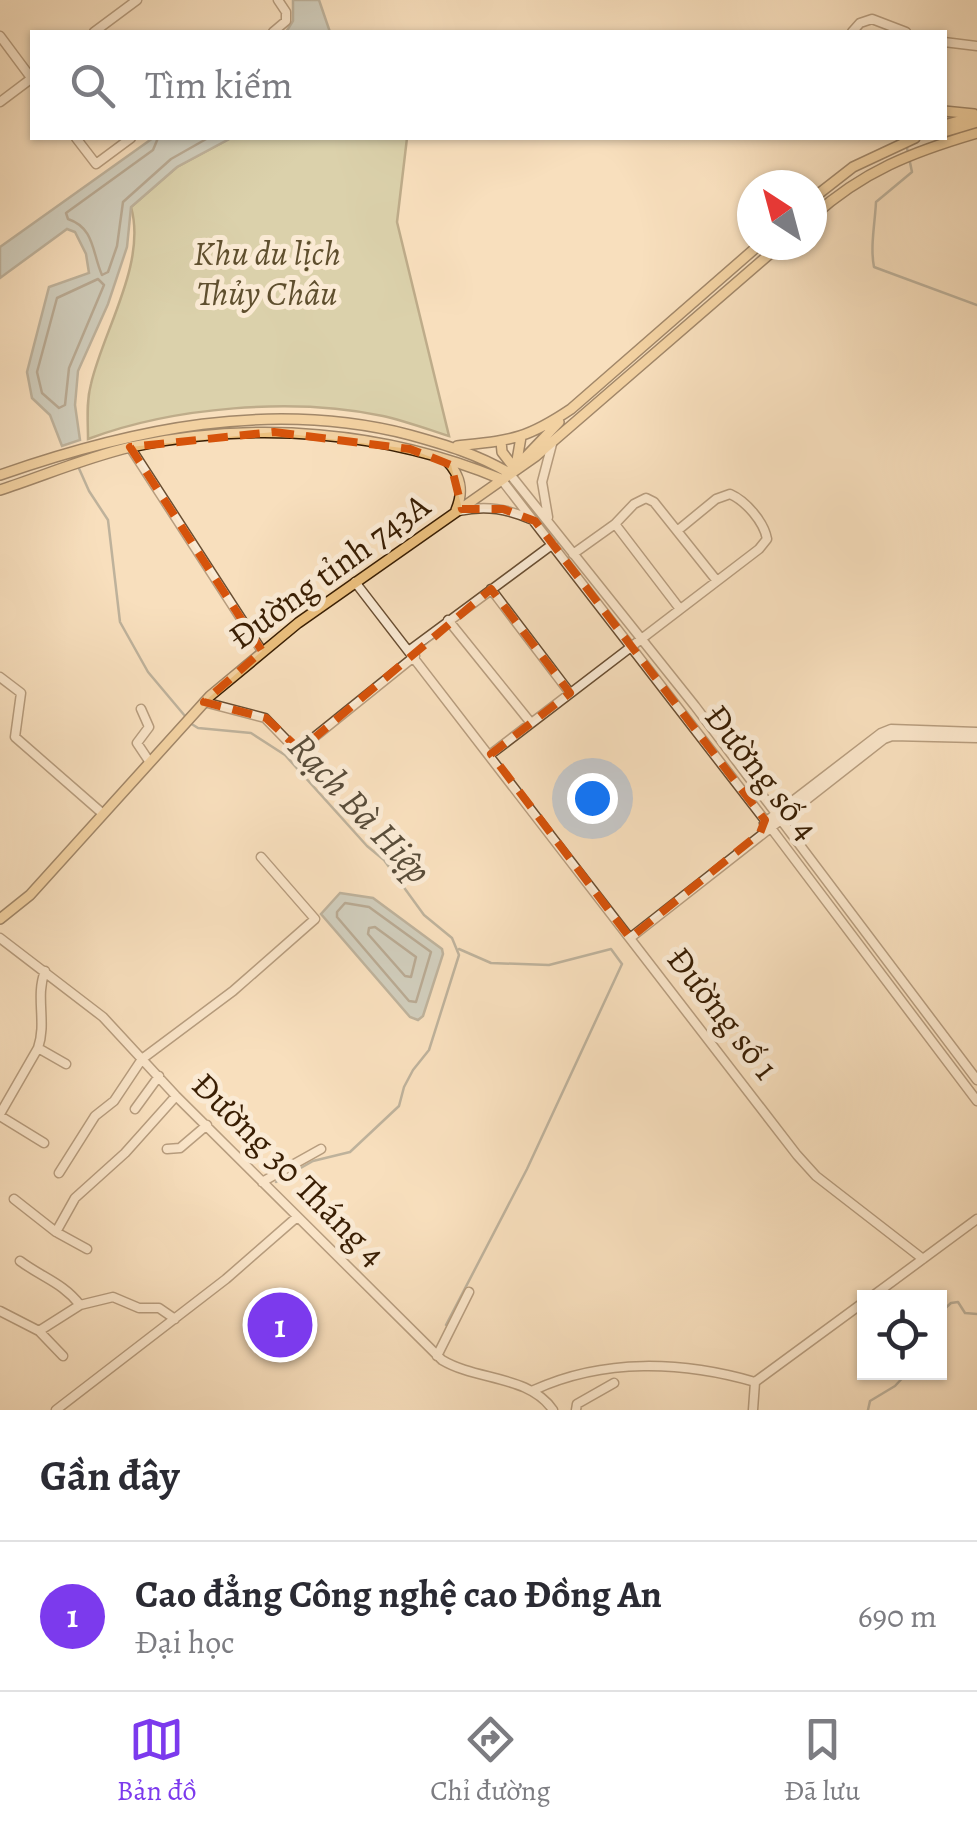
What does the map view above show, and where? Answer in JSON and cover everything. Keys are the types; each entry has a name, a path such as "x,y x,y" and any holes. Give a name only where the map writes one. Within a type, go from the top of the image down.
{"main road":[{"path":"947,113 977,118"},
{"path":"947,127 977,118"},
{"path":"947,139 977,133"},
{"path":"827,188 853,168 910,140"},
{"path":"827,204 865,175 936,141"},
{"path":"452,446 538,432 571,409 743,260"},
{"path":"0,490 130,448 224,434 293,433 366,440 508,473 553,442 763,260"},
{"name":"Đường tỉnh 743A","path":"149,761 204,702 262,651 508,473 571,409"},
{"path":"0,475 127,436 204,423 294,418 381,428 452,446 508,473"},
{"path":"293,433 294,418"},
{"path":"508,473 521,437"},
{"path":"501,441 508,473"},
{"path":"445,459 458,474 461,486 455,512"},
{"path":"0,919 30,896 149,761"}],"street":[{"path":"97,30 138,0"},
{"path":"275,30 286,21 286,12 278,0"},
{"path":"854,30 872,18 901,30"},
{"path":"0,36 30,75"},
{"path":"947,42 977,46"},
{"path":"0,102 30,80"},
{"path":"78,140 96,164 128,140"},
{"path":"550,522 542,482 553,442"},
{"path":"130,448 262,651"},
{"name":"Đường số 4","path":"508,473 535,521 977,1101"},
{"name":"Đường số 4","path":"508,473 642,639 977,1080"},
{"path":"490,754 759,549 767,538 766,530 741,500 730,494 716,499 677,531"},
{"path":"566,560 646,498 654,502 717,581"},
{"path":"455,512 488,507 535,521"},
{"path":"616,524 680,609"},
{"path":"204,702 265,718 297,751 448,620 553,544"},
{"name":"Đường số 1","path":"356,582 816,1176 923,1259"},
{"path":"491,589 570,693"},
{"path":"448,620 531,723"},
{"path":"0,678 20,693 15,737 102,814"},
{"path":"141,709 149,727 134,747 149,761"},
{"path":"630,938 760,833 775,812 891,730 977,735"},
{"path":"768,824 782,821 883,736"},
{"path":"59,1173 95,1116 114,1102 142,1059 233,991 315,919 261,856"},
{"name":"Đường 30 Tháng 4","path":"0,938 103,1017 176,1096 438,1356 459,1369 534,1390 554,1410"},
{"path":"44,1143 0,1115 38,1048 44,1025 40,990 45,971"},
{"path":"38,1048 66,1064"},
{"path":"135,1109 158,1076"},
{"path":"56,1232 75,1198 125,1153 176,1096"},
{"path":"167,1149 180,1148 207,1125"},
{"path":"262,1182 321,1149"},
{"path":"14,1199 56,1232 87,1249"},
{"path":"56,1410 175,1320 297,1217"},
{"path":"881,1290 977,1219"},
{"path":"20,1261 45,1279 60,1283 80,1305"},
{"path":"438,1356 469,1292"},
{"path":"38,1332 80,1305 113,1297 139,1308 159,1308 175,1320"},
{"path":"534,1390 580,1373 637,1365 714,1372 755,1382 857,1307"},
{"path":"0,1311 38,1332 63,1356"},
{"path":"754,1410 755,1382"},
{"path":"576,1410 577,1404 614,1383"}],"highlighted area":[{"path":"274,432 410,449 451,465 462,509 503,509 535,521 765,820 760,833 630,938 491,754 570,693 491,589 300,750 266,718 204,702 262,651 130,447"}],"green space":[{"name":"Khu du lịch Thủy Châu","path":"227,140 407,140 397,222 449,436 348,410 273,406 157,419 88,439 91,384 129,274 134,229 131,207 177,167"}],"water":[{"path":"293,0 319,0 329,30 287,30 293,21"},
{"path":"150,140 227,140 177,167 131,207 127,247 108,304 78,371 75,405 80,440 62,446 50,415 32,398 27,372 49,287 89,273 86,254 75,232 67,229 0,278 0,247"},
{"path":"340,893 373,898 442,949 423,1016 418,1020 410,1017 321,914"}],"waterway":[{"path":"907,148 912,172 876,202 874,267 977,305"},
{"name":"Rạch Bà Hiệp","path":"73,455 108,520 120,622 148,672 185,716"},
{"name":"Rạch Bà Hiệp","path":"190,723 198,728 251,733 285,755 384,860 424,915 452,938 459,955 429,1050 413,1070 399,1106 350,1152 313,1161 276,1182"},
{"path":"446,1325 527,1169 622,964 611,949 549,965 491,963 459,949"},
{"path":"947,1307 958,1302 965,1313 977,1314"},
{"path":"868,1410 870,1401 901,1380"}],"place":[{"name":"Cao đẳng Công nghệ cao Đồng An","path":"280,1325"}]}
